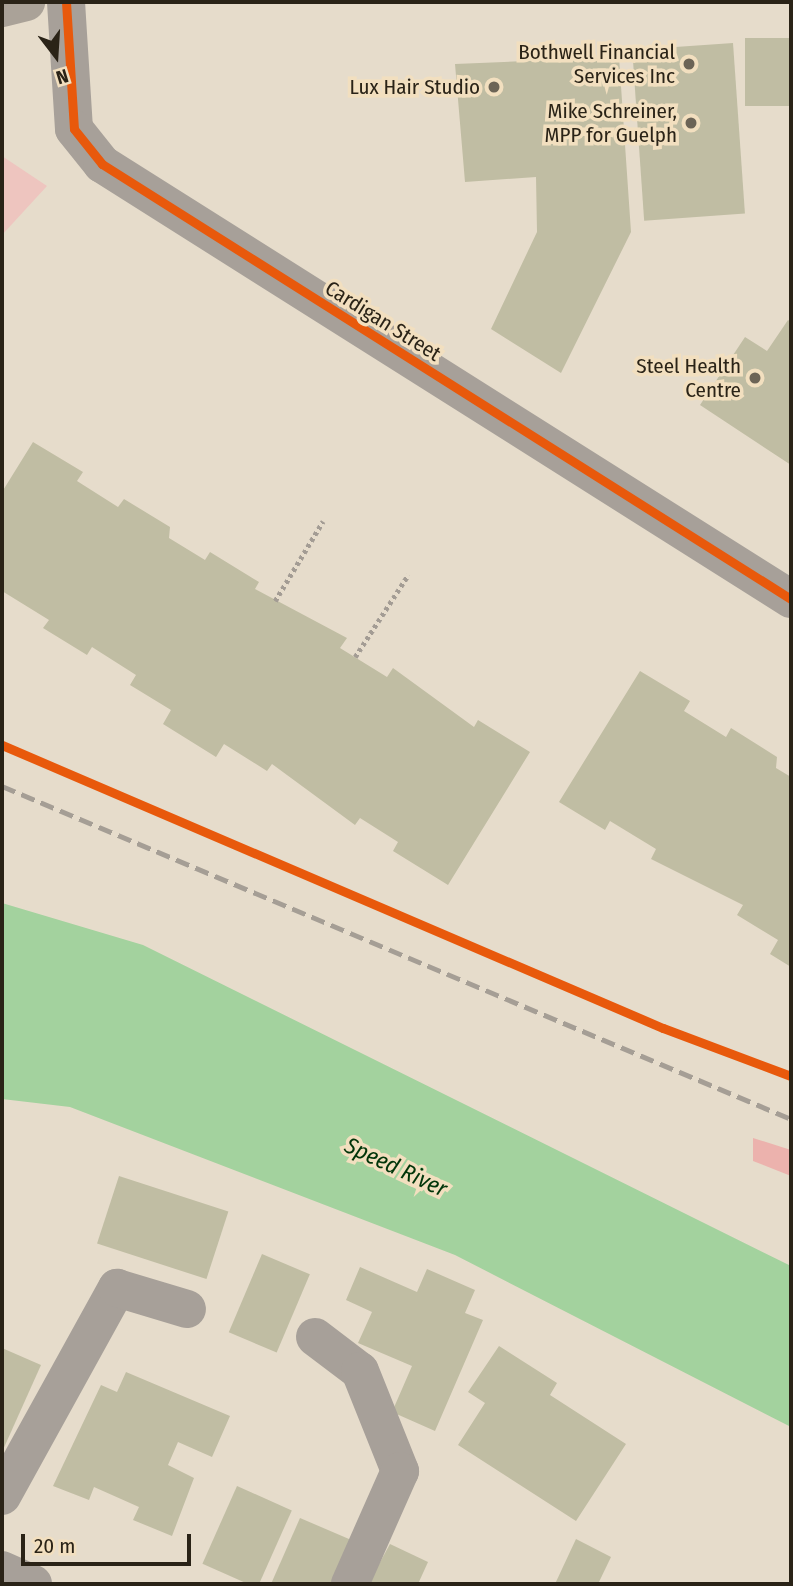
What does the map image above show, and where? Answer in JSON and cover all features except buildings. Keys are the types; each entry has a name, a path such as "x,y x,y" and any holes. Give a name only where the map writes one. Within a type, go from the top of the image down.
{"main road":[{"path":"2,8 26,2"}],"street":[{"name":"Cardigan Street","path":"66,2 74,129 102,164 791,599"},
{"path":"2,1496 117,1288 187,1309"},
{"path":"316,1336 360,1371 400,1471 350,1584"},
{"path":"2,1570 33,1584"}],"path":[{"path":"275,601 323,521"},
{"path":"355,657 408,575"}],"shaded area":[{"path":"2,156 47,186 2,235"},
{"path":"753,1138 791,1150 791,1176 753,1161"}],"water":[{"name":"Speed River","path":"2,903 143,945 791,1266 791,1427 455,1255 70,1107 2,1099"}],"railway":[{"path":"2,786 791,1119"}],"cycle path":[{"path":"66,2 74,129 102,164 791,599"},
{"path":"2,745 663,1028 791,1076"}],"place":[{"name":"Bothwell Financial Services Inc","path":"689,64"},
{"name":"Lux Hair Studio","path":"494,87"},
{"name":"Mike Schreiner, MPP for Guelph","path":"691,123"},
{"name":"Steel Health Centre","path":"755,378"}]}
